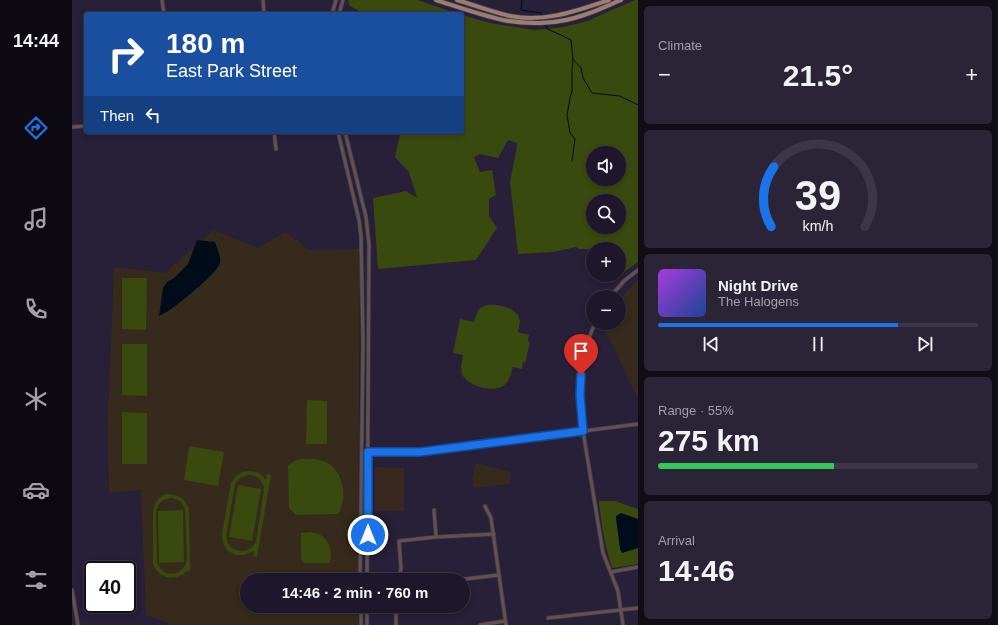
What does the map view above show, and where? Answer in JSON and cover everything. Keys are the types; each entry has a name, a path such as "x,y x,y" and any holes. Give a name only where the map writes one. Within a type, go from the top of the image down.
{"main road":[{"path":"436,0 510,21 538,23 555,22 584,15 621,0"},
{"path":"457,0 498,13 519,17 536,18 550,17 576,11 609,0"},
{"path":"476,12 478,6"}],"street":[{"path":"162,0 164,12"},
{"path":"263,0 264,12"},
{"path":"333,12 336,0"},
{"path":"340,12 343,0"},
{"path":"72,127 84,126"},
{"path":"274,134 276,149"},
{"path":"338,134 359,220 361,236 363,374 360,573"},
{"path":"345,134 366,217 368,234 367,573"},
{"path":"616,290 624,281 638,270"},
{"path":"592,330 587,342 581,375 580,395 583,431 603,553 618,591 623,625"},
{"path":"362,452 420,452 638,424"},
{"path":"480,625 505,623 494,534 491,518 485,506"},
{"path":"434,510 436,537"},
{"path":"400,573 400,541 436,537 494,534"},
{"path":"611,572 638,567"},
{"path":"470,578 499,575"},
{"path":"72,590 78,625"},
{"path":"548,618 638,608"},
{"path":"360,613 361,625"},
{"path":"367,613 367,625"},
{"path":"396,613 396,625"}],"shaded area":[{"path":"214,230 257,248 286,232 309,250 360,249 358,573 240,573 240,613 358,613 358,625 168,625 167,622 146,615 141,490 109,493 108,418 114,267 165,273"},
{"path":"638,279 638,398 605,330 626,330 626,292"},
{"path":"476,463 511,472 509,484 474,488 472,478"},
{"path":"375,467 404,468 404,511 375,511"}],"green space":[{"path":"417,0 453,12 361,12 350,6 348,1"},
{"path":"638,0 638,262 626,271 626,242 586,242 586,249 579,249 576,247 553,252 518,254 510,182 517,143 508,140 498,158 480,154 474,157 480,172 492,170 496,195 489,199 489,216 497,228 476,260 378,269 373,198 406,191 417,198 409,172 395,157 400,134 464,134 464,16 490,23 534,30 564,27 587,21"},
{"path":"122,278 147,278 146,330 122,329"},
{"path":"487,305 503,306 517,313 520,321 518,332 529,335 528,341 530,342 522,369 513,367 510,378 507,382 499,388 493,389 481,387 469,382 462,374 461,364 463,355 453,353 460,319 474,322 479,309"},
{"path":"122,344 147,344 147,396 122,395"},
{"path":"307,400 327,401 327,444 306,444"},
{"path":"122,412 147,413 147,464 122,464"},
{"path":"189,446 224,452 218,486 184,480"},
{"path":"301,459 314,459 326,462 337,472 342,485 343,493 343,500 338,514 296,515 289,508 288,466 294,461"},
{"path":"248,471 258,472 266,480 267,474 271,475 257,557 253,557 254,551 245,555 236,555 228,551 223,543 222,534 231,483 238,475","holes":["248,475 255,476 260,479 263,484 264,491 255,543 249,549 239,551 230,547 226,536 235,484 240,478"]},
{"path":"238,485 261,489 252,541 229,537"},
{"path":"166,494 180,497 186,502 189,509 190,571 170,578 160,574 153,564 153,510 157,500","holes":["173,498 181,502 185,509 187,559 182,569 174,574 169,574 164,572 157,563 156,513 159,504 163,500"]},
{"path":"599,501 615,501 638,509 638,564 612,568 607,551"},
{"path":"183,510 184,562 159,563 158,511"},
{"path":"309,532 320,535 327,542 331,551 330,563 304,563 301,559 301,533"}],"water":[{"path":"197,240 215,242 220,258 218,267 208,279 193,292 171,309 159,316 163,288 167,282 174,278 188,264"},
{"path":"621,513 638,519 638,548 622,553 620,549 616,518 616,516"}],"waterway":[{"path":"522,0 521,10 541,13 542,17"},
{"path":"545,25 547,29 571,40 573,60 572,91 567,115 570,133 575,139 572,161"},
{"path":"574,60 581,68 583,78 592,93 620,96 638,105"}],"route":[{"path":"368,535 368,452 420,452 583,431 580,404 581,375"}]}
